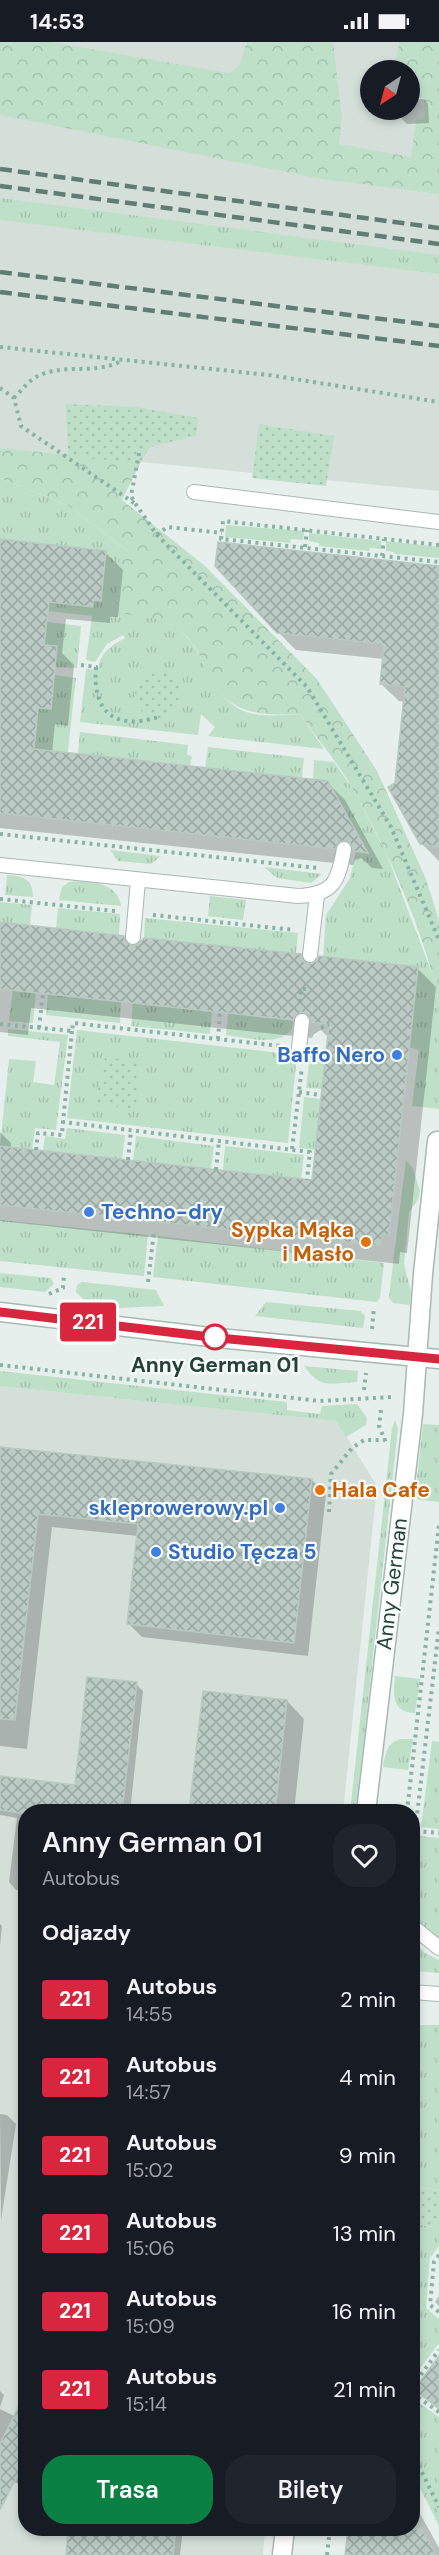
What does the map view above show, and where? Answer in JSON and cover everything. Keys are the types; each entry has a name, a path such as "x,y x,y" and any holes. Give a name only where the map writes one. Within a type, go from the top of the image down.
{"street":[{"name":"Anny German","path":"367,1804 417,1356 437,1141"},
{"path":"0,1312 219,1338 439,1359"},
{"path":"282,2555 284,2536"}],"lane":[{"path":"194,492 439,522"},
{"path":"0,865 298,896 317,895 332,886 340,871 344,849"},
{"path":"133,937 138,881"},
{"path":"310,956 317,895"},
{"path":"299,1048 302,1021"},
{"path":"420,1933 439,1948"},
{"path":"420,1993 439,1994"}],"path":[{"path":"0,347 269,375 439,402"},
{"path":"14,398 36,376 65,367 106,369 122,361"},
{"path":"0,388 14,398 21,426 135,503"},
{"path":"139,453 131,496 135,503 157,535 307,687 391,827 439,940"},
{"path":"439,546 223,521 221,539 439,562"},
{"path":"157,535 167,527 222,533"},
{"path":"305,547 307,530"},
{"path":"382,556 384,539"},
{"path":"81,665 96,667 95,682 98,700 110,714 132,721 158,717"},
{"path":"0,834 340,871"},
{"path":"300,996 301,989 306,989"},
{"path":"39,1028 43,993"},
{"path":"218,1039 220,1012"},
{"path":"36,1150 38,1133 62,1135 73,1023 303,1049 292,1149"},
{"path":"0,1024 72,1031"},
{"path":"299,1092 321,1095"},
{"path":"63,1122 310,1152 307,1180"},
{"path":"128,1160 131,1130"},
{"path":"216,1170 219,1140"},
{"path":"148,1282 154,1231"},
{"path":"47,1295 63,1288 64,1274"},
{"path":"372,1329 374,1307"},
{"path":"0,1365 320,1401 399,1398"},
{"path":"364,1390 367,1369"},
{"path":"329,1512 331,1474 352,1448 364,1440 386,1440"},
{"path":"408,1804 439,1525"},
{"path":"419,1804 439,1628"},
{"path":"420,1831 439,1833"},
{"path":"439,2255 434,2262 430,2305 439,2312"},
{"path":"420,2375 439,2350"},
{"path":"420,2399 439,2412"},
{"path":"420,2468 439,2507"},
{"path":"327,2555 329,2536"}],"shaded area":[{"path":"0,42 439,42 439,491 141,462 149,447 196,436 65,404 68,457 0,448"},
{"path":"0,1386 337,1421 377,1486 344,1804 18,1804 18,2536 264,2536 263,2555 0,2555"}],"green space":[{"path":"0,42 51,42 229,73 239,66 247,42 333,42 342,117 339,144 411,157 416,120 425,119 424,98 420,98 420,60 396,60 399,42 439,42 439,194 322,179 0,115"},
{"path":"0,198 439,255 439,274 0,220"},
{"path":"65,404 137,407 199,418 196,436 150,447 141,462 68,457"},
{"path":"259,424 334,436 326,486 252,478"},
{"path":"0,448 141,462 122,500 204,565 317,679 377,771 426,879 439,920 439,1002 425,949 415,922 368,816 336,763 300,714 261,713 238,706 219,691 196,648 182,632 159,620 116,613 120,552 129,552 69,506 0,478"},
{"path":"0,478 69,506 130,553 120,553 144,616 165,622 180,630 191,641 213,682 236,707 258,715 300,714 324,749 208,736 215,727 201,714 198,735 80,722 86,669 98,670 104,654 125,638 123,635 107,644 95,662 86,660 92,616 48,611 49,602 92,606 93,600 101,600 106,551 0,539"},
{"path":"226,525 304,531 303,540 291,539 290,543 225,537"},
{"path":"309,533 381,541 381,549 370,548 369,551 319,546 319,543 309,541"},
{"path":"386,541 439,547 439,558 395,554 386,551"},
{"path":"47,622 81,626 77,668 55,667 57,646 44,645"},
{"path":"158,672 174,679 181,695 174,711 158,718 142,711 135,695 142,679"},
{"path":"54,675 76,678 67,760 34,749 37,708"},
{"path":"80,732 188,745 187,755 192,756 190,766 78,754"},
{"path":"208,747 304,758 302,778 205,768"},
{"path":"314,760 334,762 355,792 387,855 433,976 439,1002 439,1109 412,1106 419,1050 409,1047 418,967 323,957 326,915 350,878 356,851 367,852 328,781 313,779"},
{"path":"110,850 161,856 151,864 118,861"},
{"path":"264,867 322,874 311,883 277,878"},
{"path":"7,875 18,876 29,882 33,897 5,895"},
{"path":"85,881 101,884 115,892 121,906 59,900 62,887 69,882"},
{"path":"210,896 246,900 243,920 208,916"},
{"path":"0,902 32,905 30,926 0,922"},
{"path":"58,908 120,914 119,935 56,928"},
{"path":"145,918 298,933 296,954 144,938"},
{"path":"13,990 36,992 33,1023 9,1021"},
{"path":"48,993 121,1001 120,1023 46,1015"},
{"path":"133,1002 212,1011 210,1034 131,1026"},
{"path":"228,1013 293,1020 292,1029 286,1035 270,1040 226,1035"},
{"path":"8,1029 68,1035 56,1130 35,1128 32,1150 0,1146 9,1059 36,1061 33,1082 54,1085 60,1042 8,1036"},
{"path":"77,1030 297,1055 288,1143 67,1118"},
{"path":"310,1055 325,1056 322,1089 306,1088"},
{"path":"105,1058 140,1061 138,1109 95,1104"},
{"path":"304,1097 321,1099 316,1150 299,1148"},
{"path":"67,1128 125,1135 122,1160 43,1151 45,1136 65,1139"},
{"path":"136,1136 214,1146 211,1169 133,1161"},
{"path":"225,1146 304,1155 301,1179 223,1170"},
{"path":"406,1160 413,1169 420,1191 418,1200 409,1212 404,1264 393,1263"},
{"path":"0,1220 148,1235 144,1276 0,1261"},
{"path":"158,1236 384,1263 380,1298 377,1302 153,1277"},
{"path":"393,1263 404,1264 411,1292 410,1305 393,1303 389,1298"},
{"path":"0,1273 51,1278 54,1284 45,1292 0,1287"},
{"path":"82,1282 156,1290 164,1306 93,1309 76,1292 77,1285"},
{"path":"266,1302 361,1311 365,1316 363,1328 255,1316"},
{"path":"304,1366 358,1371 357,1382 333,1384 321,1382"},
{"path":"0,1371 287,1402 287,1410 320,1414 322,1406 357,1404 367,1418 366,1425 346,1437 336,1421 0,1386"},
{"path":"395,1420 398,1428 357,1804 351,1804 392,1428"},
{"path":"423,1424 439,1425 439,1502 419,1500 415,1496"},
{"path":"395,1676 420,1679 415,1713 402,1710 398,1706 394,1696"},
{"path":"401,1739 413,1739 408,1770 383,1767 390,1746"},
{"path":"432,1741 439,1742 439,1829 421,1827"},
{"path":"420,1836 439,1838 439,1941 420,1922"},
{"path":"420,1948 439,1960 439,1973 420,1972"},
{"path":"420,2025 439,2025 439,2190 420,2187"},
{"path":"439,2184 439,2219 433,2227 420,2224 420,2187 438,2190"},
{"path":"439,2219 439,2246 430,2258 426,2308 439,2319 439,2343 420,2369 420,2225 433,2227"},
{"path":"420,2404 439,2417 439,2526 420,2488"}],"building":[{"path":"0,539 106,551 101,601 93,600 93,607 49,602 44,645 57,646 51,709 38,708 34,749 328,781 368,853 353,851 350,843 345,840 338,843 335,849 0,813"},
{"path":"218,542 439,566 439,847 420,844 388,787 395,783 405,687 380,684 384,644 277,633 215,566"},
{"path":"0,922 124,936 125,941 132,946 137,945 144,938 301,954 304,962 310,964 317,961 319,956 418,967 389,1235 382,1234 381,1246 0,1205 0,1146 312,1180 329,1024 311,1022 308,1014 302,1012 295,1015 293,1020 0,989"},
{"name":"Studio Tęcza 5","path":"0,1447 312,1479 294,1643 127,1624 138,1524 38,1514 15,1720 0,1719"},
{"path":"87,1677 137,1682 123,1804 18,1804 18,1813 0,1810 0,1776 75,1785"},
{"path":"203,1691 287,1700 276,1804 190,1804"},
{"path":"439,2356 439,2408 420,2394 420,2382"},
{"path":"18,2408 18,2475 0,2510 0,2444"},
{"path":"420,2529 422,2529 436,2555 345,2555 347,2536 420,2536"},
{"path":"67,2536 175,2536 173,2555 66,2555"}],"railway":[{"path":"0,169 439,228"},
{"path":"0,186 439,244"},
{"path":"0,272 439,326"},
{"path":"0,292 439,346"}],"bus line":[{"name":"221","path":"0,1312 219,1338 439,1359"}],"place":[{"name":"Baffo Nero","path":"397,1055"},
{"name":"Techno-dry","path":"89,1212"},
{"name":"Sypka Mąka i Masło","path":"366,1242"},
{"name":"Anny German 01","path":"215,1337"},
{"name":"Hala Cafe","path":"320,1490"},
{"name":"skleprowerowy.pl","path":"280,1508"},
{"name":"Studio Tęcza 5","path":"156,1552"}]}
